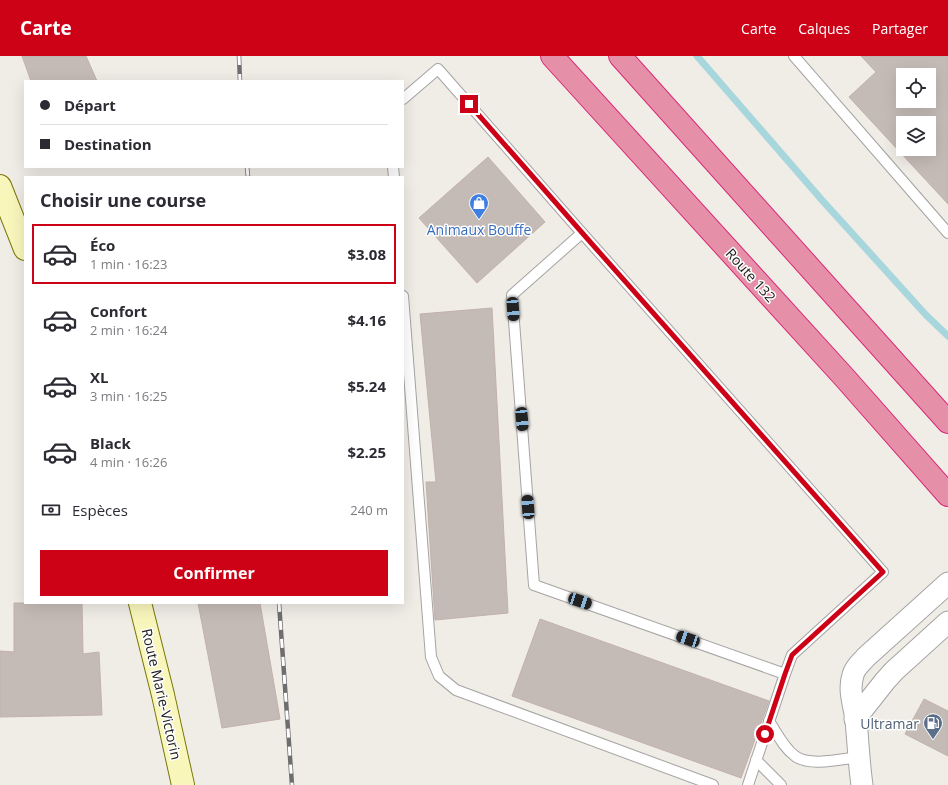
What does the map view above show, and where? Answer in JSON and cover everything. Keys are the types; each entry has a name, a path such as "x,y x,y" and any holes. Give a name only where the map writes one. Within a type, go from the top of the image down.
{"highway":[{"name":"Route 132","path":"552,56 948,495"},
{"path":"620,56 948,422"}],"street":[{"path":"0,186 24,246"},
{"path":"862,785 856,719 851,692 854,672 857,666 866,657 948,583"},
{"name":"Route Marie-Victorin","path":"140,604 163,695 183,785"},
{"path":"856,719 894,671 948,622"}],"lane":[{"path":"794,56 948,233"},
{"path":"404,98 438,69 883,572 792,655 748,785"},
{"path":"582,233 512,295 534,585 785,674"},
{"path":"404,309 431,657 439,676 456,690 713,785"},
{"path":"769,721 784,745 800,760 817,762 859,757"},
{"path":"756,760 781,785"}],"building":[{"path":"22,56 86,56 97,80 31,80"},
{"path":"861,56 948,56 948,204 904,156 936,156 936,116 896,116 896,148 849,97 876,72"},
{"path":"488,157 545,222 477,283 419,218"},
{"path":"492,308 508,613 435,620 426,482 436,482 420,314"},
{"path":"14,603 82,604 83,654 99,652 102,715 0,717 0,651 14,652"},
{"path":"198,604 260,604 280,719 222,728"},
{"path":"540,619 769,701 741,778 512,696"},
{"path":"924,699 948,711 948,756 905,734"}],"waterway":[{"path":"697,56 821,199 926,315 948,336"}],"railway":[{"path":"239,56 240,80"},
{"path":"247,168 248,176"},
{"path":"279,604 292,785"}],"place":[{"name":"Animaux Bouffe","path":"479,220"},
{"name":"Ultramar","path":"933,740"}],"route":[{"path":"469,104 883,572 792,655 765,734"}]}
